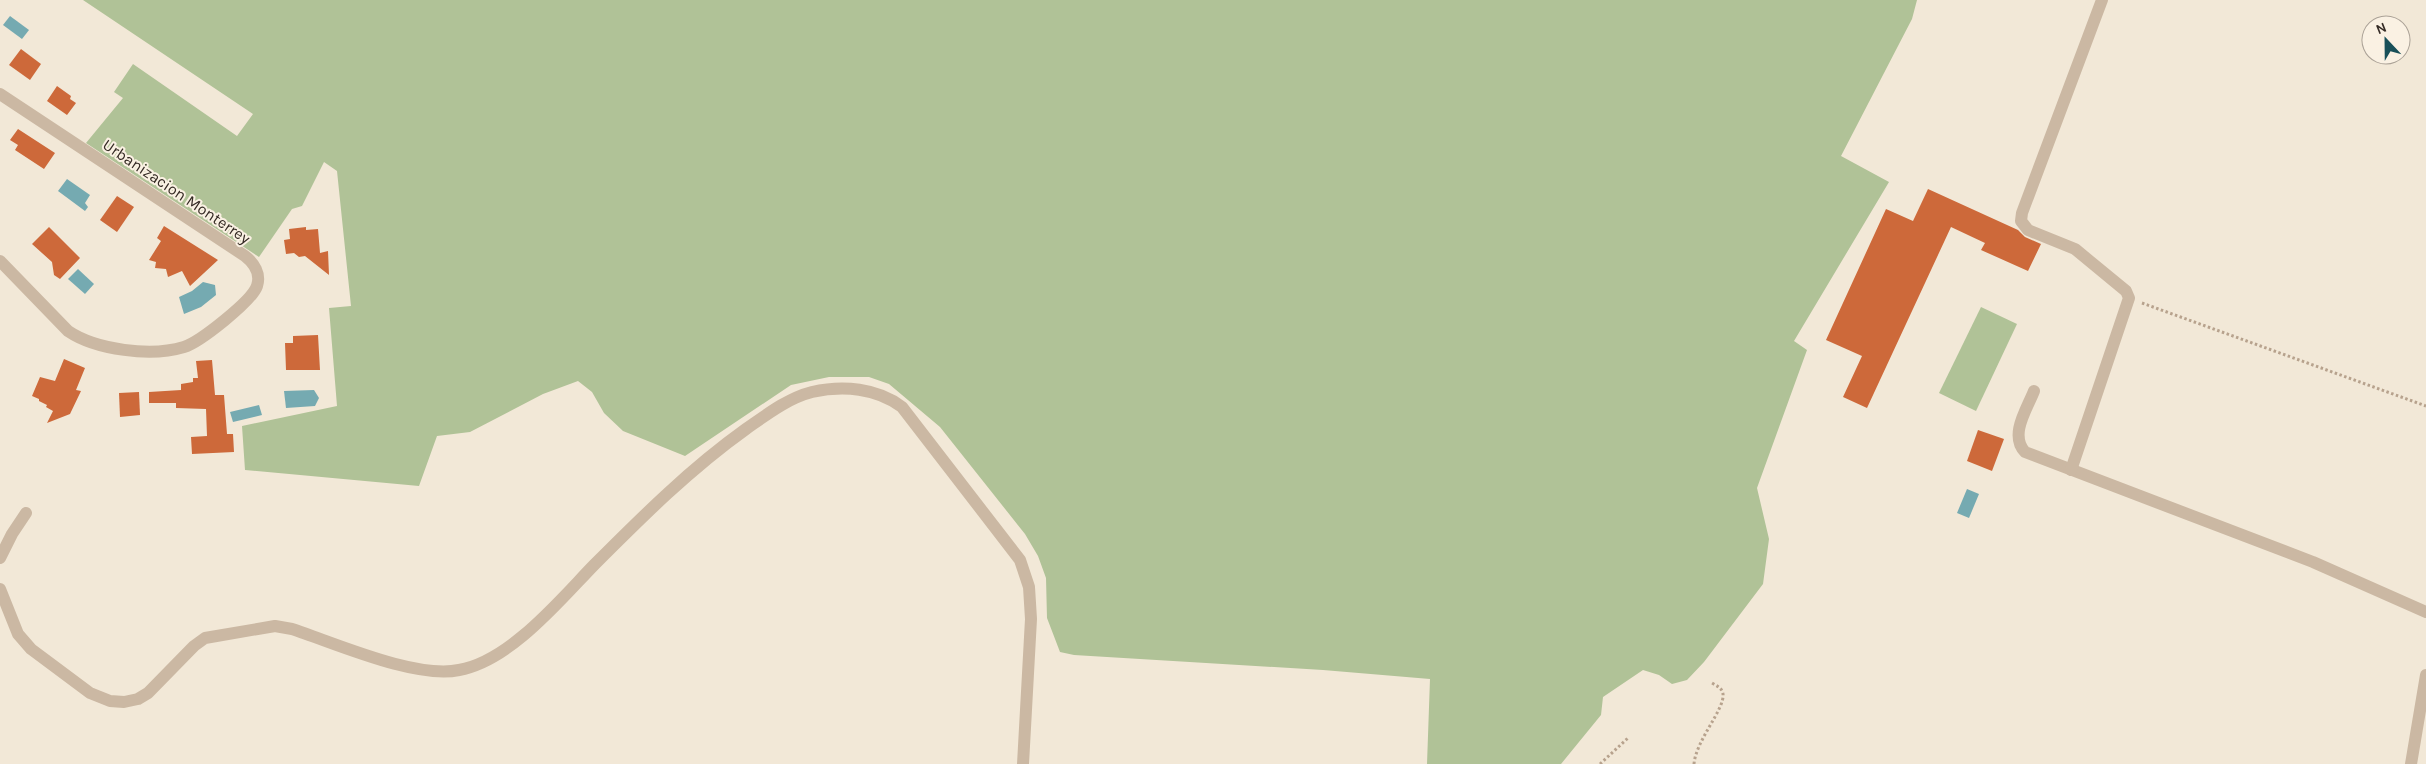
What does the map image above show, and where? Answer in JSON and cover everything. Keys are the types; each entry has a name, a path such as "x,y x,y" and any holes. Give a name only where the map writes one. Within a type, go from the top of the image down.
{"street":[{"path":"2071,470 2129,298 2126,292 2075,249 2028,230 2021,221 2022,213 2102,0"},
{"name":"Urbanizacion Monterrey","path":"0,94 245,256 256,268 258,277 257,286 251,294 223,322 197,340 177,349 141,351 99,345 76,337 0,261"},
{"path":"0,589 18,634 31,649 90,692 110,701 131,701 148,693 194,646 205,638 275,626 292,629 398,664 426,671 459,670 502,651 538,622 680,480 764,416 796,398 812,392 842,389 867,391 891,399 902,407 1020,560 1029,588 1030,620 1023,764"},
{"path":"2034,391 2018,433 2020,447 2025,452 2313,562 2426,612"},
{"path":"0,558 26,513"},
{"path":"2411,764 2426,675"}],"path":[{"path":"2129,298 2426,406"},
{"path":"1694,764 1700,741 1721,704 1723,695 1720,687 1712,683"},
{"path":"1600,764 1628,738"}],"green space":[{"path":"83,0 1917,0 1912,19 1841,156 1889,182 1794,341 1807,350 1757,488 1769,539 1763,584 1704,662 1687,680 1672,684 1659,675 1643,670 1603,697 1601,715 1561,764 1427,764 1430,679 1323,670 1074,655 1060,652 1047,618 1046,578 1038,556 1025,534 940,427 889,384 869,377 829,377 791,385 685,456 623,431 604,413 592,392 578,381 543,394 470,432 437,436 419,486 245,470 242,426 337,406 329,308 351,306 337,171 324,162 302,206 292,209 259,257 86,143 123,98 114,92 133,64 237,136 253,114"},
{"path":"1981,307 2017,324 1976,411 1939,393"}],"water":[{"path":"10,16 29,30 22,39 3,25"},
{"path":"67,179 90,195 85,203 88,207 85,211 58,191"},
{"path":"78,269 94,284 85,294 68,279"},
{"path":"203,282 215,285 216,295 201,307 184,314 179,297 192,291"},
{"path":"314,390 319,398 315,406 286,408 284,391"},
{"path":"259,405 262,415 233,422 230,412"},
{"path":"1967,489 1979,494 1969,518 1957,513"}],"building":[{"path":"21,49 41,64 30,80 9,65"},
{"path":"57,86 71,96 70,99 76,103 67,115 47,101"},
{"path":"18,129 55,153 44,169 15,150 18,145 10,140"},
{"path":"1928,189 2018,230 2025,237 2041,244 2028,271 1981,250 1985,243 1951,227 1867,408 1843,397 1862,356 1826,340 1886,209 1913,221"},
{"path":"117,196 134,207 117,232 100,220"},
{"path":"164,226 218,260 190,286 182,271 168,277 166,269 155,268 156,262 149,260 161,241 157,238"},
{"path":"49,227 80,258 60,279 54,275 52,262 32,244"},
{"path":"306,227 306,230 318,229 320,253 328,251 329,275 305,256 299,257 294,253 286,254 284,240 290,239 289,229"},
{"path":"318,335 320,370 286,370 285,343 293,343 293,336"},
{"path":"64,359 85,368 76,390 81,391 70,414 47,423 53,411 39,401 39,399 32,396 40,377 55,381"},
{"path":"212,360 215,395 224,395 227,434 233,434 234,452 192,454 191,437 207,436 206,409 176,408 176,403 149,403 149,392 181,390 181,384 193,382 193,378 198,378 196,361"},
{"path":"139,392 140,415 120,417 119,393"},
{"path":"1978,430 2004,439 1992,471 1967,461"}]}
